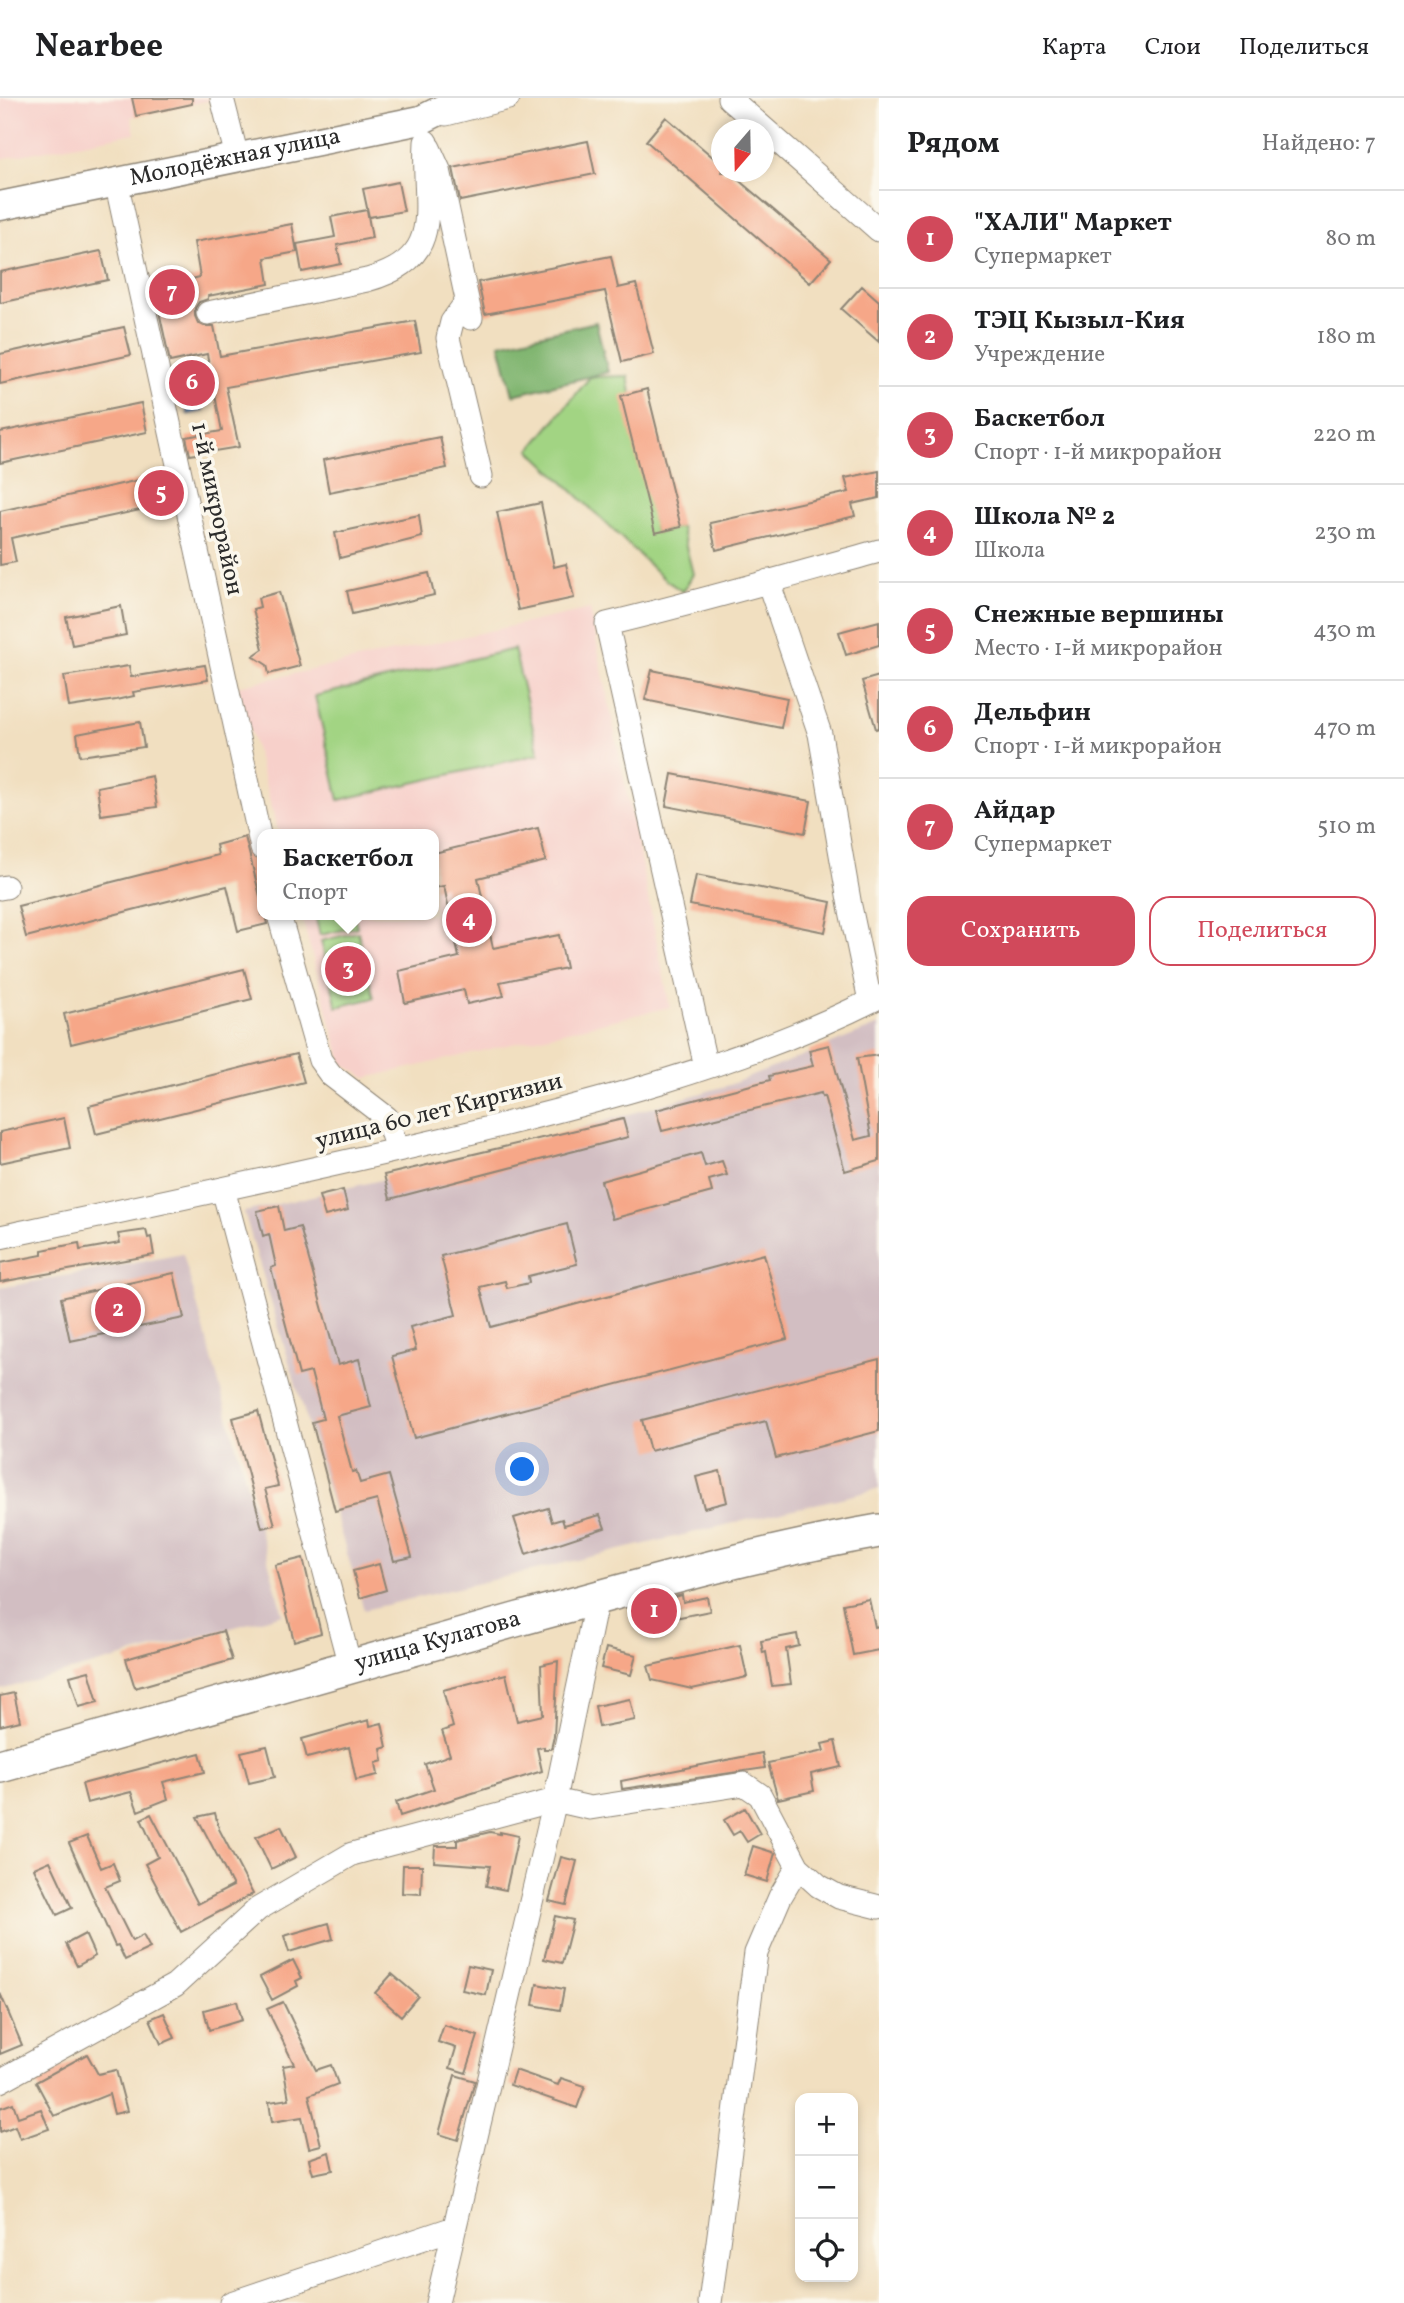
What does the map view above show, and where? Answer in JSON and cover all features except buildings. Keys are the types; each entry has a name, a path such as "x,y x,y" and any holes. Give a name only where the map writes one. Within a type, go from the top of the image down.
{"highway":[{"name":"улица Кулатова","path":"0,1766 350,1665 597,1598 833,1539 879,1531"}],"main road":[{"name":"Молодёжная улица","path":"0,206 237,157 424,131 465,98"}],"street":[{"path":"222,98 237,157"},
{"path":"424,131 508,98"},
{"path":"729,98 879,230"},
{"path":"424,131 439,170 469,309 452,322 448,338 481,476"},
{"path":"208,313 367,280 401,267 419,248 425,231 424,131"},
{"name":"1-й микрорайон","path":"116,181 258,829"},
{"path":"706,1067 607,624 684,606 879,551"},
{"path":"768,581 820,734 850,905 875,999"},
{"path":"280,920 320,1060 331,1075 387,1118 397,1150"},
{"name":"улица 60 лет Киргизии","path":"0,1237 397,1150 626,1093 781,1039 875,999"},
{"path":"223,1189 350,1665"},
{"path":"437,2303 555,1800 597,1598"},
{"path":"0,2081 175,1985 258,1909 352,1854 555,1800 576,1807 590,1808 744,1784 760,1795 798,1867 819,1886 839,1897 879,1907"},
{"path":"710,2303 756,1953 780,1897 798,1867"},
{"path":"231,2303 454,2228"}],"shaded area":[{"path":"0,98 221,98 131,117 135,133 0,159"},
{"path":"590,609 670,1007 366,1078 342,1063 302,920 439,920 439,829 278,829 238,686"},
{"path":"879,1025 879,1489 364,1610 244,1212 488,1155 729,1085"},
{"path":"183,1254 283,1614 0,1690 0,1288"}],"green space":[{"path":"596,322 608,372 513,395 500,344"},
{"path":"628,376 655,533 681,527 693,574 683,592 663,578 530,450 590,377"},
{"path":"514,649 539,754 339,800 315,696"},
{"path":"316,920 355,920 357,927 320,935"},
{"path":"358,932 374,998 337,1007 321,941"}],"water":[{"path":"198,365 204,395 203,411 188,414 179,372"}],"place":[{"name":"Айдар","path":"172,292"},
{"name":"Дельфин","path":"192,383"},
{"name":"Снежные вершины","path":"161,493"},
{"name":"Школа № 2","path":"469,920"},
{"name":"Баскетбол","path":"348,969"},
{"name":"ТЭЦ Кызыл-Кия","path":"118,1310"},
{"name":"\"ХАЛИ\" Маркет","path":"654,1611"}]}
